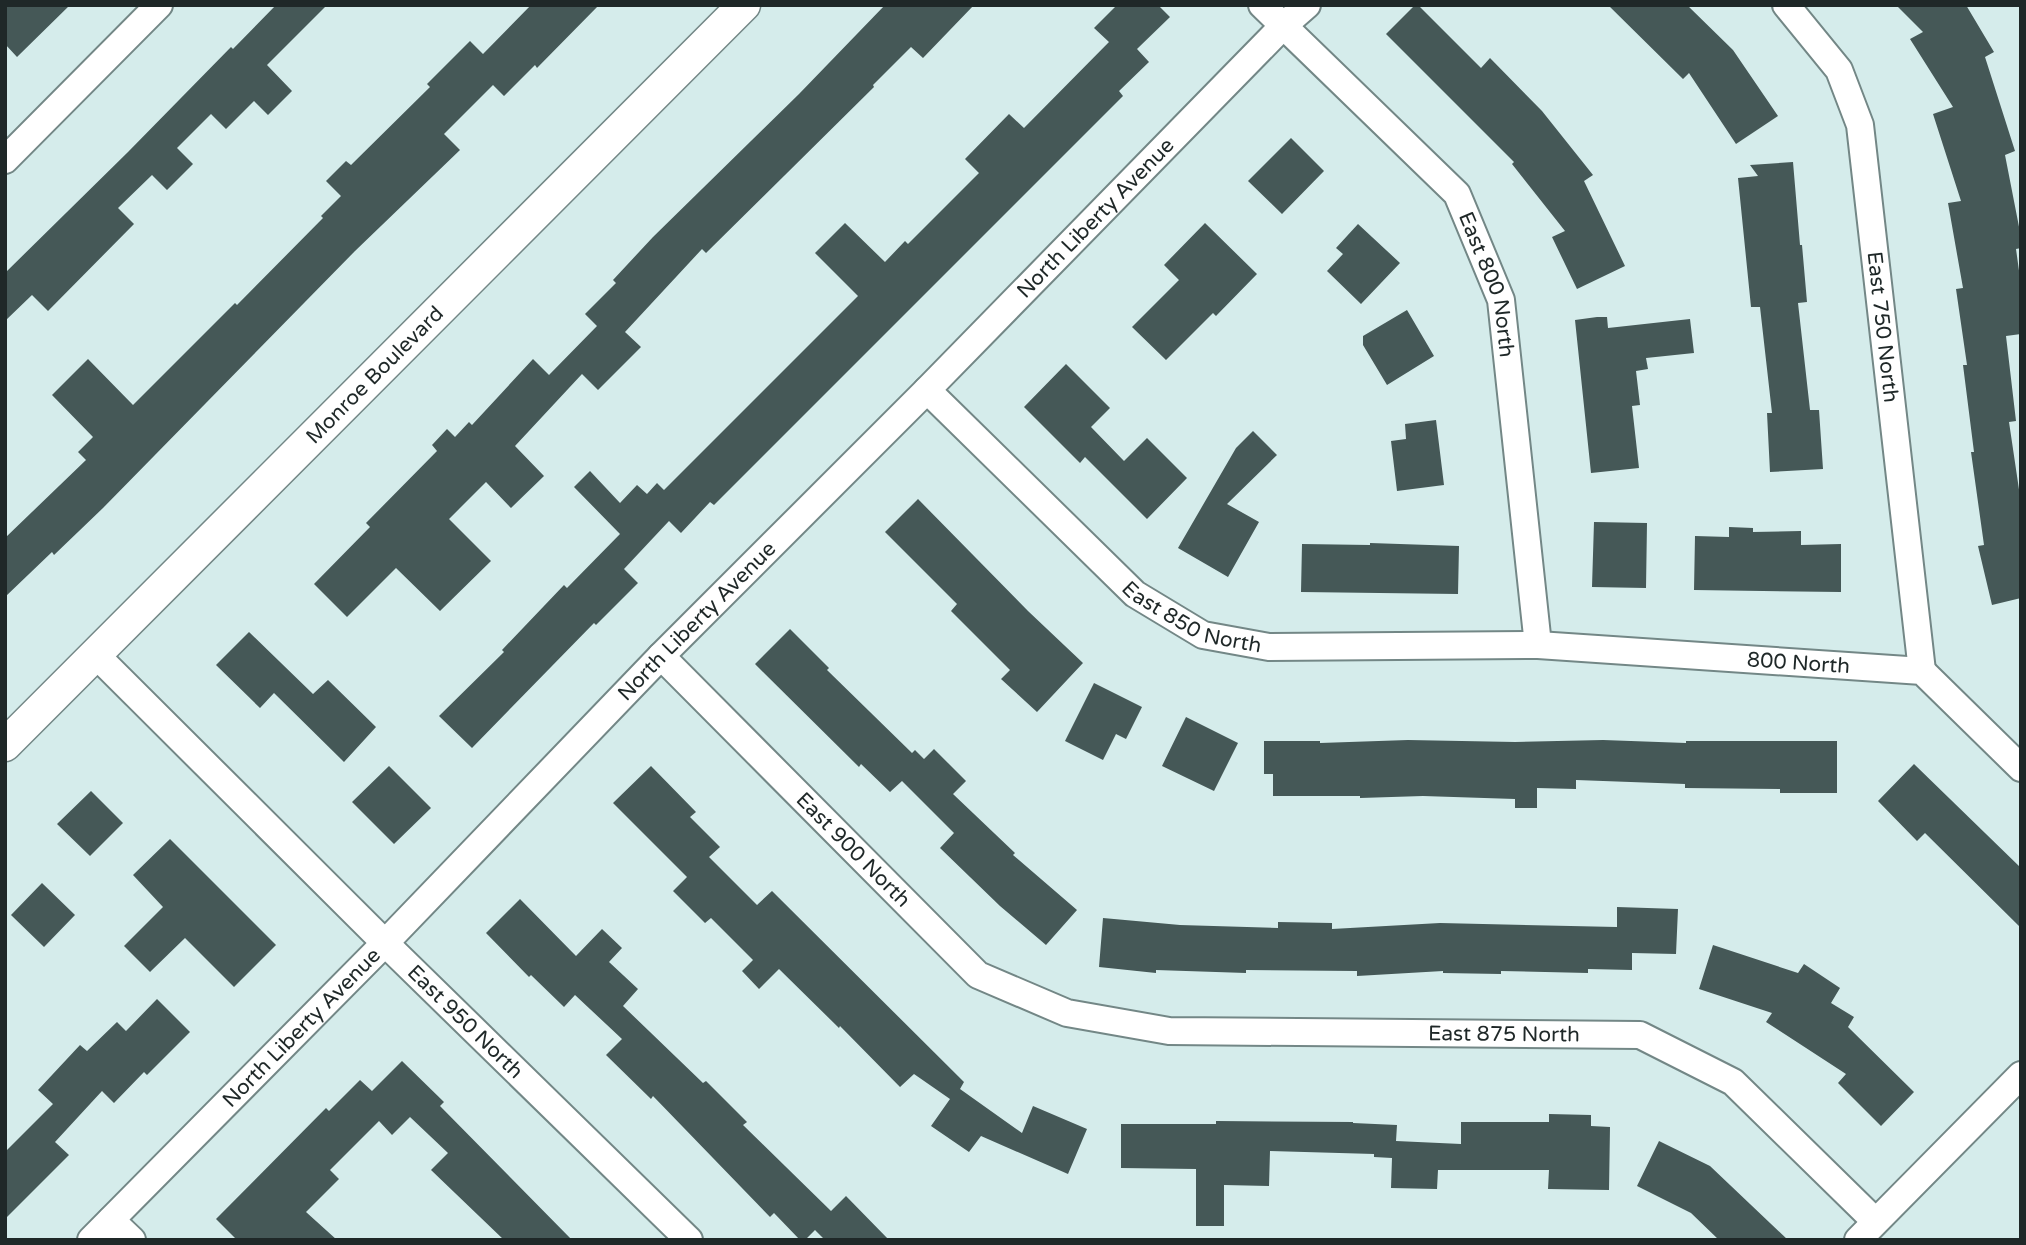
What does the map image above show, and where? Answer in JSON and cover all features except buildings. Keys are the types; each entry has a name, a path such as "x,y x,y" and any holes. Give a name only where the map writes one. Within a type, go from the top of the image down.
{"street":[{"path":"5,160 159,5"},
{"name":"Monroe Boulevard","path":"5,745 744,5"},
{"name":"East 800 North","path":"1262,5 1457,194 1501,300 1538,645"},
{"name":"North Liberty Avenue","path":"91,1240 385,943 661,656 927,390 1283,26 1307,5"},
{"name":"East 750 North","path":"1786,5 1839,70 1860,125 1922,671"},
{"name":"East 850 North","path":"927,390 1135,594 1203,635 1269,647 1538,645"},
{"name":"800 North","path":"1538,645 1922,671"},
{"name":"East 950 North","path":"95,654 688,1240"},
{"name":"East 900 North","path":"661,656 978,975 1067,1013"},
{"path":"1922,671 2021,768"},
{"name":"East 875 North","path":"1067,1013 1170,1031 1640,1035 1733,1082 1867,1231"},
{"path":"1867,1231 2021,1075"},
{"path":"111,1220 132,1240"}]}
